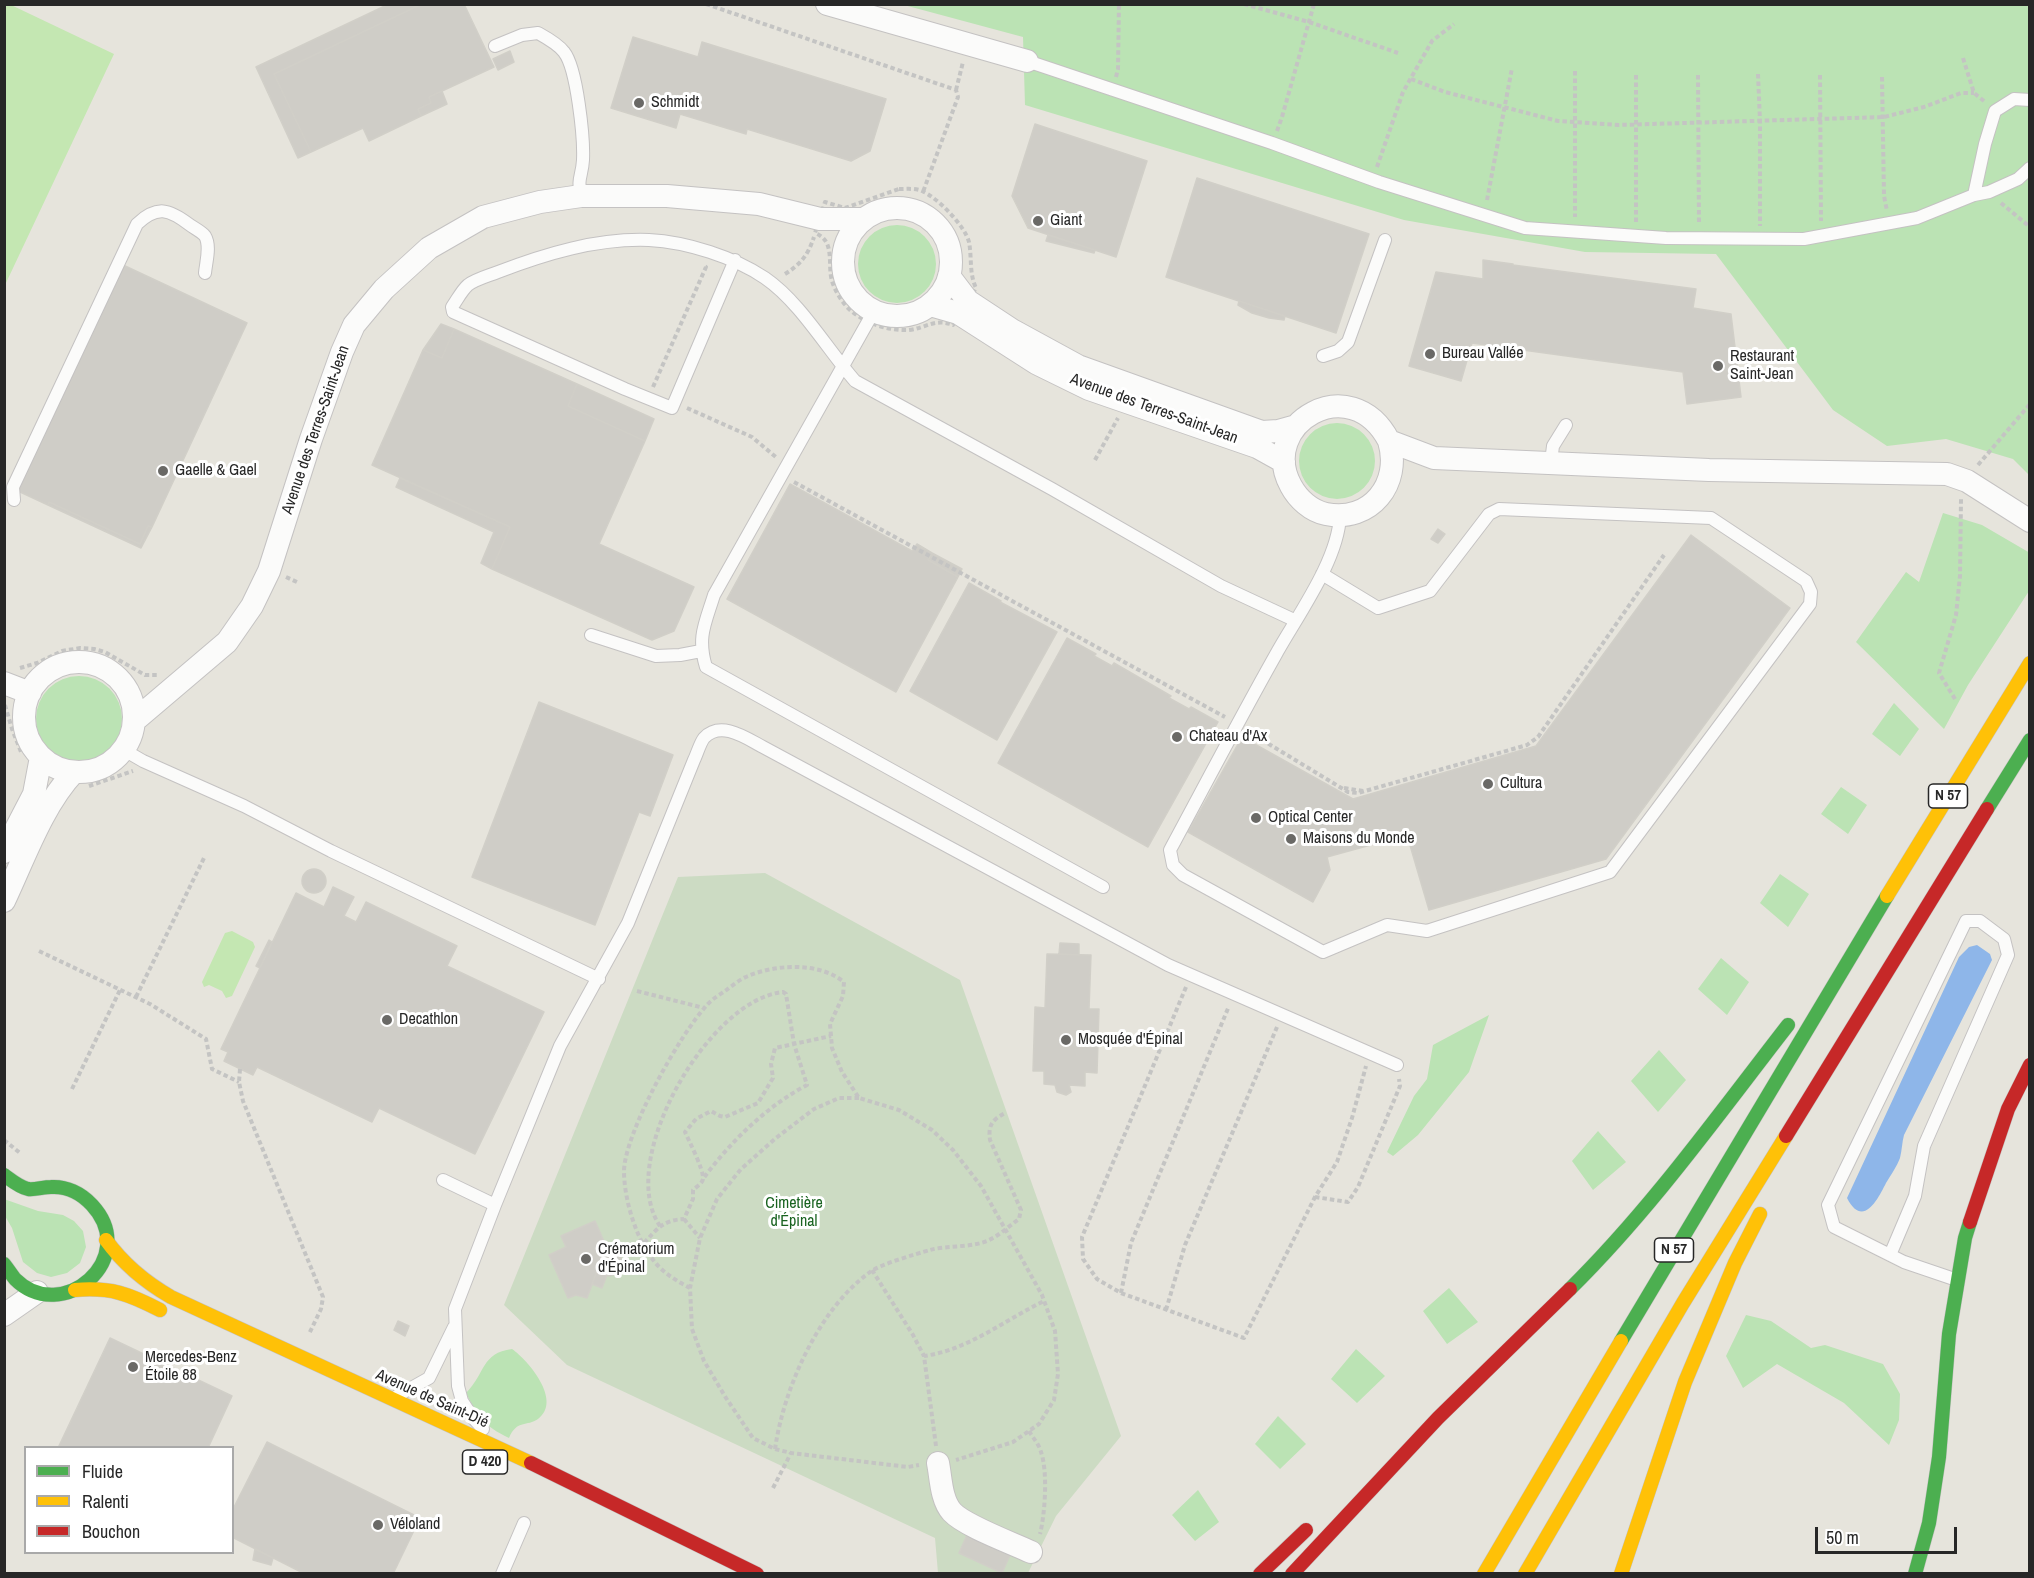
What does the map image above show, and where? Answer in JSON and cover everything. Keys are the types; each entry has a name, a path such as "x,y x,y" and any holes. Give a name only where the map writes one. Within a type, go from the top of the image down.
{"main road":[{"name":"N 57","path":"1484,1574 1638,1309 1867,928 2030,663"},
{"name":"N 57","path":"1525,1574 1601,1440 1807,1098 2030,740"},
{"path":"1811,997 1867,928"},
{"path":"1293,1574 1438,1418 1594,1265 1663,1185 1797,1014"},
{"path":"1915,1574 1929,1523 1936,1479 1949,1334 1965,1238 2008,1109 2030,1065"},
{"path":"1778,1176 1807,1098"},
{"path":"4,1175 23,1188 34,1190 52,1187 68,1189 80,1194 90,1202 100,1216 106,1240 105,1254 94,1275 75,1290"},
{"path":"1621,1574 1685,1382 1735,1263 1765,1204"},
{"name":"Avenue de Saint-Dié","path":"106,1240 119,1259 132,1271 149,1285 171,1297 546,1470 757,1574"},
{"path":"4,1264 15,1279 26,1288 37,1292 57,1295 100,1287 116,1289 172,1316"},
{"path":"1358,1485 1438,1418"},
{"path":"1260,1574 1316,1521"}],"street":[{"path":"827,4 1027,61"},
{"name":"Avenue des Terres-Saint-Jean","path":"135,722 168,680 226,642 252,606 269,571 311,439 354,325 384,289 429,248 483,218 540,202 581,196 668,196 759,204 818,226 863,219"},
{"path":"898,207 912,209 926,215 937,225 947,240 951,258 950,276 945,287 930,304 917,312 903,316 872,316 848,284 843,261 845,246 852,231 863,219 884,209 898,207"},
{"path":"818,226 845,246"},
{"name":"Avenue des Terres-Saint-Jean","path":"950,276 963,307 1036,363 1089,389 1257,447 1284,462"},
{"name":"Avenue des Terres-Saint-Jean","path":"930,304 963,307 1012,330 1078,366 1262,432 1296,426"},
{"path":"1333,406 1361,411 1382,428 1389,441 1393,464 1384,492 1372,504 1357,513 1340,516 1323,514 1308,506 1295,494 1287,479 1284,462 1285,450 1296,426 1319,410 1333,406"},
{"path":"1389,441 1434,458 1709,470 1947,474 1967,481 2030,521"},
{"path":"1391,476 1434,458"},
{"path":"4,852 34,794 31,743 25,726 25,710 15,687 39,680 52,670 67,664 83,663 99,666 124,686 132,703 135,722 131,736 133,755 62,785 51,802 4,901"},
{"path":"124,686 155,688 168,680"},
{"path":"33,758 56,767 77,780"},
{"path":"4,1315 37,1292"},
{"path":"938,1463 945,1498 952,1512 975,1527 1031,1552"}],"lane":[{"path":"495,46 522,35 538,33 563,51 571,64 576,86 583,161 578,181 581,196"},
{"path":"1027,61 1373,179 1525,228 1635,236 1804,239 1917,218 1974,195 1989,192 2018,179 2030,168"},
{"path":"1974,195 1995,111 2014,99 2030,100"},
{"path":"14,500 13,487 137,224 153,212 163,211 177,215 204,236 208,248 205,273"},
{"path":"735,260 672,408 453,312 452,307 468,285 529,260 580,247 648,240 684,246 735,260 772,283 794,304 855,381 1052,489 1221,586 1294,620"},
{"path":"1323,357 1338,351 1348,342 1385,240"},
{"path":"872,316 714,595 701,636 701,651 706,667 1103,887"},
{"path":"1551,462 1553,446 1566,425"},
{"path":"1322,574 1378,609 1430,591 1489,514 1498,508 1711,518 1806,581 1811,592 1810,604 1610,872 1426,932 1387,925 1323,952 1183,875 1173,865 1170,850 1294,620 1322,574 1332,551 1340,516"},
{"path":"591,635 656,656 701,651"},
{"path":"546,1470 522,1452 486,1432 462,1401 458,1386 455,1309 560,1046 628,923 693,760 705,738 720,729 734,732 763,747 1168,965 1397,1065"},
{"path":"133,755 244,806 599,979"},
{"path":"1890,1255 1916,1196 1924,1146 2008,955 2004,939 1980,921 1966,921 1828,1205 1834,1227 1890,1255 1958,1281"},
{"path":"443,1180 495,1205"},
{"path":"391,1399 429,1378 455,1326"},
{"path":"502,1574 524,1524"}],"path":[{"path":"706,4 956,90"},
{"path":"1111,89 1118,69 1119,4"},
{"path":"1244,4 1309,22 1398,53"},
{"path":"1272,143 1282,117 1314,4"},
{"path":"1373,179 1402,92 1432,41 1454,24"},
{"path":"923,192 958,97 956,90 967,44"},
{"path":"1963,58 1974,93 1995,111"},
{"path":"1482,214 1487,202 1512,68"},
{"path":"1575,71 1575,232"},
{"path":"1635,236 1636,73"},
{"path":"1758,74 1760,239"},
{"path":"1698,75 1699,238"},
{"path":"1820,75 1823,235"},
{"path":"1882,77 1884,196 1889,223"},
{"path":"1410,79 1445,92 1558,121 1635,125 1884,117 1924,107 1961,93 1974,93"},
{"path":"772,283 801,263 808,253 825,202 845,208 899,189 912,189 923,192 936,200 963,228 969,240 971,277 976,288 953,325 939,321 909,330 883,328 872,316 848,308 838,294 832,281 827,243 818,226"},
{"path":"1989,192 2030,227"},
{"path":"647,398 706,267 699,264"},
{"path":"1973,471 2030,404"},
{"path":"1095,460 1120,415"},
{"path":"782,475 1216,713"},
{"path":"1955,699 1939,673 1956,615 1960,576 1961,495"},
{"path":"1238,725 1348,792 1359,793 1527,745 1538,737 1664,555"},
{"path":"33,758 12,729 5,703 15,687 20,666 37,663 62,651 80,648 94,649 105,652 145,675 168,680"},
{"path":"77,780 98,784 137,770 133,755"},
{"path":"136,998 204,858"},
{"path":"39,951 136,998 206,1039 212,1069 239,1082"},
{"path":"690,1288 653,1261 635,1227 627,1202 624,1169 632,1138 654,1087 685,1033 708,1003 747,976 778,969 813,968 835,974 844,982 843,996 830,1024 832,1048 842,1071 859,1098"},
{"path":"1191,975 1082,1237 1083,1259 1097,1279 1121,1293 1244,1338 1315,1197 1337,1162 1370,1052"},
{"path":"72,1089 120,990"},
{"path":"637,992 704,1008"},
{"path":"660,1226 648,1196 650,1155 666,1108 677,1087 698,1055 732,1018 757,1000 783,992 786,994 794,1044 807,1085 793,1093 741,1135 702,1183 693,1190 693,1199 684,1219"},
{"path":"1121,1293 1131,1243 1234,994"},
{"path":"1166,1310 1185,1245 1282,1015"},
{"path":"703,1179 685,1132 696,1119 711,1111 725,1116 758,1103 772,1078 771,1064 775,1048 831,1036"},
{"path":"1315,1197 1348,1202 1358,1187 1400,1086 1397,1065"},
{"path":"240,1069 239,1082 243,1101 323,1297 321,1309 307,1339"},
{"path":"839,1098 859,1098 899,1110 932,1130 953,1150 981,1186 1044,1300 1055,1331 1058,1374 1054,1400 1040,1424 1013,1442 957,1460 908,1467 791,1453 775,1449 753,1438 704,1362 692,1329 690,1288 700,1238 717,1199 741,1169 814,1109 839,1098"},
{"path":"775,1449 778,1427 788,1392 813,1341 841,1297 872,1270 933,1249 988,1241 1019,1219 1021,1209 990,1140 989,1129 993,1120 1005,1113"},
{"path":"644,1243 660,1226 672,1220 684,1219"},
{"path":"684,1219 700,1238"},
{"path":"872,1270 924,1356 938,1463"},
{"path":"924,1356 962,1346 1044,1300"},
{"path":"1029,1431 1044,1459 1045,1516 1037,1543 1031,1552"},
{"path":"773,1488 791,1453"}],"green space":[{"path":"9,4 114,54 5,285 4,5"},
{"path":"904,5 2029,5 2029,475 2013,459 1946,439 1887,446 1833,410 1716,254 1585,252 1404,220 1025,105 1023,37"},
{"path":"897,225 912,228 925,236 933,249 936,264 933,279 925,292 912,300 897,303 882,300 869,292 861,279 858,264 861,249 869,236 882,228"},
{"path":"1330,423 1344,423 1358,429 1369,440 1375,454 1372,476 1364,488 1344,499 1330,499 1316,493 1305,482 1299,468 1299,454 1305,440 1316,429"},
{"path":"1943,513 1982,525 2030,553 2029,591 1968,685 1944,729 1856,642 1906,572 1919,582"},
{"path":"79,676 96,679 110,688 119,702 122,719 119,736 110,750 96,759 79,762 62,759 48,750 39,736 36,719 39,702 48,688 62,679"},
{"path":"1894,703 1919,729 1900,756 1872,734"},
{"path":"1841,787 1867,805 1848,834 1821,814"},
{"name":"Cimetière d'Épinal","path":"765,873 960,980 1121,1436 1056,1516 1028,1573 938,1573 935,1538 567,1365 504,1305 678,877"},
{"path":"1780,874 1809,894 1788,927 1760,903"},
{"path":"232,931 253,942 255,947 232,996 226,998 222,991 209,985 204,987 202,982 225,933"},
{"path":"1721,958 1749,982 1727,1015 1698,989"},
{"path":"1489,1015 1469,1072 1418,1135 1393,1156 1387,1152 1414,1096 1427,1079 1433,1045"},
{"path":"1659,1050 1686,1080 1658,1112 1631,1081"},
{"path":"1598,1131 1626,1162 1593,1190 1572,1161"},
{"path":"4,1199 38,1211 63,1215 74,1221 83,1231 86,1247 80,1263 67,1273 51,1277 37,1273 23,1262 12,1228 5,1216"},
{"path":"1449,1288 1478,1322 1447,1344 1423,1311"},
{"path":"1746,1315 1771,1321 1811,1348 1825,1345 1883,1364 1900,1394 1899,1420 1889,1445 1844,1403 1777,1364 1743,1388 1726,1356"},
{"path":"512,1349 534,1371 545,1392 547,1402 545,1411 538,1419 515,1428 509,1438 483,1420 466,1393 489,1359 502,1351"},
{"path":"1356,1349 1385,1376 1357,1403 1331,1379"},
{"path":"1278,1416 1306,1444 1280,1469 1255,1444"},
{"path":"1198,1490 1219,1522 1195,1541 1172,1515"}],"water":[{"path":"1977,945 1990,954 1992,960 1904,1135 1897,1164 1870,1208 1859,1211 1847,1198 1959,957 1969,947"}],"building":[{"path":"389,4 422,4 274,74 311,152 298,158 256,67"},
{"path":"422,4 464,4 494,67 429,97 431,103 418,109 421,116 369,141 363,128 311,152 274,74"},
{"path":"633,37 698,57 702,42 886,99 870,151 851,161 747,129 746,134 680,114 676,128 611,108"},
{"path":"510,51 514,62 498,70 493,59"},
{"path":"442,91 447,104 421,116 418,109 431,103 429,97"},
{"path":"1035,124 1147,161 1116,257 1028,228 1012,196"},
{"path":"1197,178 1369,234 1336,333 1166,277"},
{"path":"1048,235 1095,250 1094,253 1046,241"},
{"path":"1483,260 1696,289 1693,308 1731,314 1741,397 1687,404 1683,372 1472,343 1461,381 1409,366 1436,272 1483,279"},
{"path":"123,265 247,323 152,527 148,526 140,544 49,502 48,505 18,491"},
{"path":"1239,301 1285,316 1284,320 1252,313 1238,305"},
{"path":"441,324 454,329 442,358 423,350"},
{"path":"454,329 577,384 568,406 645,441 599,544 694,587 674,631 652,640 492,569 510,527 372,465 423,350 442,358"},
{"path":"577,384 654,419 645,441 568,406"},
{"path":"400,478 510,527 492,569 481,563 494,532 396,487"},
{"path":"790,484 912,551 917,544 932,553 928,560 958,577 896,692 727,599"},
{"path":"49,502 140,544 148,526 152,527 141,548 48,505"},
{"path":"1438,529 1445,534 1438,543 1431,539"},
{"path":"1691,535 1790,608 1606,859 1429,910 1407,835 1327,857 1330,870 1313,902 1188,832 1242,737 1353,799 1536,746"},
{"path":"932,553 962,569 958,577 928,560"},
{"path":"969,583 1057,632 997,740 910,691"},
{"path":"1067,638 1096,654 1094,656 1112,666 1114,663 1171,696 1169,698 1218,722 1148,847 998,763"},
{"path":"539,702 673,755 650,816 639,812 595,925 472,877"},
{"path":"309,869 319,869 326,876 326,886 319,893 309,893 302,886 302,876"},
{"name":"Decathlon","path":"333,887 354,897 344,916 356,922 366,902 457,946 447,966 544,1012 475,1154 379,1108 372,1122 257,1067 253,1075 224,1061 228,1052 221,1049 296,893 324,907"},
{"path":"269,940 272,942 260,968 256,966"},
{"path":"1060,943 1079,944 1079,955 1059,954"},
{"name":"Mosquée d'Épinal","path":"1047,954 1091,955 1089,1009 1099,1009 1097,1073 1085,1072 1085,1086 1069,1085 1071,1092 1066,1095 1057,1092 1055,1085 1044,1084 1044,1071 1033,1071 1035,1007 1045,1008"},
{"name":"Crématorium d'Épinal","path":"595,1221 606,1246 614,1242 621,1257 621,1266 615,1274 609,1276 597,1271 587,1298 576,1295 568,1298 549,1255 566,1247 561,1236"},
{"path":"597,1271 607,1275 602,1288 592,1284"},
{"path":"398,1321 409,1326 405,1336 394,1330"},
{"name":"Mercedes-Benz Étoile 88","path":"110,1338 232,1396 209,1446 59,1446"},
{"path":"267,1442 420,1518 393,1574 305,1574 234,1538 234,1507"},
{"path":"967,1535 1010,1555 1002,1573 959,1553"},
{"path":"255,1549 273,1558 271,1565 253,1560"}],"traffic: fast":[{"path":"1987,809 2030,740"},
{"path":"1621,1341 1887,896"},
{"path":"1570,1289 1656,1194 1788,1025"},
{"path":"4,1175 28,1189 62,1188 83,1197 92,1205 105,1225 107,1246 102,1264 90,1280 73,1290 54,1295 34,1291 15,1279 4,1264"},
{"path":"1915,1574 1929,1523 1939,1457 1949,1334 1965,1238 1970,1222"}],"traffic: slow":[{"path":"1887,896 2030,663"},
{"path":"1525,1574 1683,1303 1786,1136"},
{"path":"1621,1574 1685,1382 1735,1263 1760,1214"},
{"path":"106,1240 136,1272 171,1297 531,1463"},
{"path":"75,1290 88,1289 119,1293 160,1310"},
{"path":"1484,1574 1621,1341"}],"traffic: jam":[{"path":"1786,1136 1987,809"},
{"path":"1970,1222 2008,1109 2030,1065"},
{"path":"1292,1574 1438,1418 1570,1289"},
{"path":"531,1463 757,1574"},
{"path":"1260,1574 1306,1530"}],"place":[{"name":"Schmidt","path":"639,103"},
{"name":"Giant","path":"1038,221"},
{"name":"Bureau Vallée","path":"1430,354"},
{"name":"Restaurant Saint-Jean","path":"1718,366"},
{"name":"Gaelle & Gael","path":"163,471"},
{"name":"Chateau d'Ax","path":"1177,737"},
{"name":"Cultura","path":"1488,784"},
{"name":"Optical Center","path":"1256,818"},
{"name":"Maisons du Monde","path":"1291,839"},
{"name":"Decathlon","path":"387,1020"},
{"name":"Mosquée d'Épinal","path":"1066,1040"},
{"name":"Crématorium d'Épinal","path":"586,1259"},
{"name":"Mercedes-Benz Étoile 88","path":"133,1367"},
{"name":"Véloland","path":"378,1525"}]}
